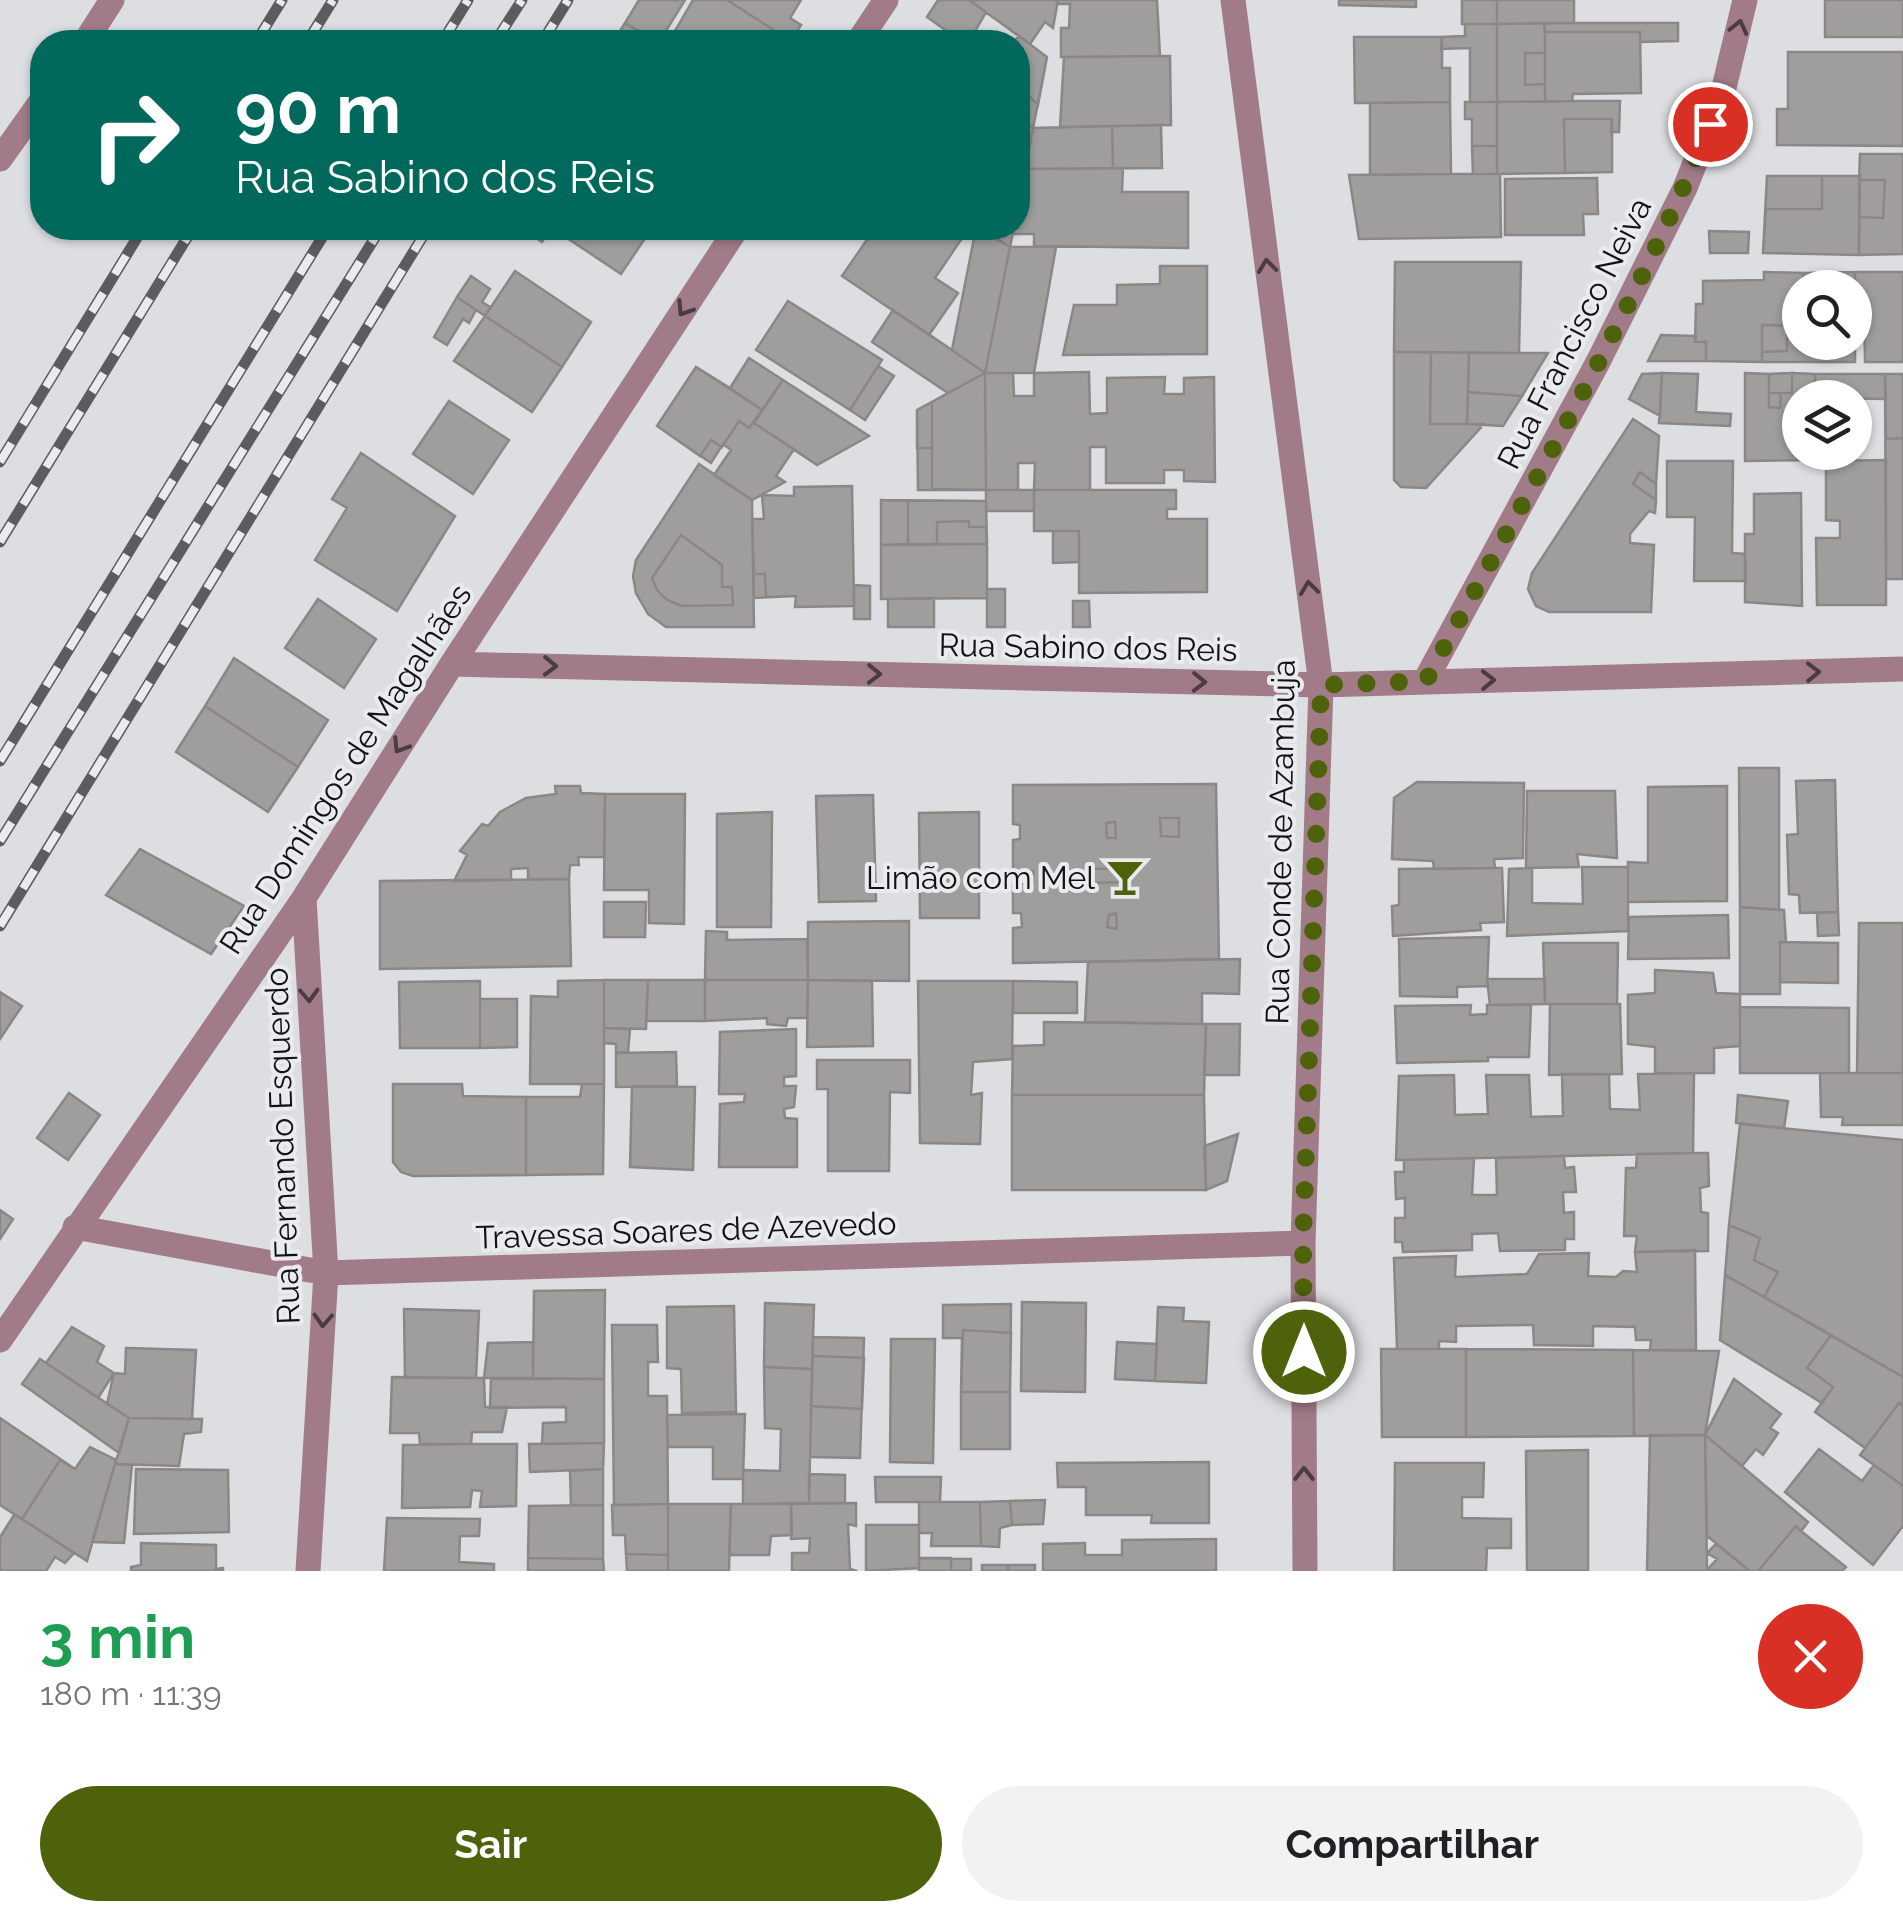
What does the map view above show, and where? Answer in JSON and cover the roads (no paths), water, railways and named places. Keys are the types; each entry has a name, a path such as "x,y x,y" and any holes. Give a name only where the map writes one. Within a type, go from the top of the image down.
{"street":[{"path":"866,30 886,0"},
{"name":"Rua Conde de Azambuja","path":"1233,0 1321,685 1303,1243 1305,1571"},
{"name":"Rua Francisco Neiva","path":"1426,681 1598,362 1685,188 1723,92 1746,0"},
{"path":"92,30 107,6"},
{"path":"0,159 30,117"},
{"name":"Rua Domingos de Magalhães","path":"0,1340 304,898 729,240"},
{"name":"Rua Sabino dos Reis","path":"452,664 1321,685 1903,670"},
{"name":"Rua Fernando Esquerdo","path":"304,898 326,1274 308,1571"},
{"name":"Travessa Soares de Azevedo","path":"75,1226 326,1274 1303,1243"}],"railway":[{"path":"263,30 282,0"},
{"path":"314,30 333,0"},
{"path":"449,30 468,0"},
{"path":"503,30 522,0"},
{"path":"549,30 568,0"},
{"path":"0,462 136,240"},
{"path":"0,542 186,240"},
{"path":"0,761 321,240"},
{"path":"0,841 374,240"},
{"path":"0,926 421,240"}],"place":[{"name":"Limão com Mel","path":"1125,877"}]}
